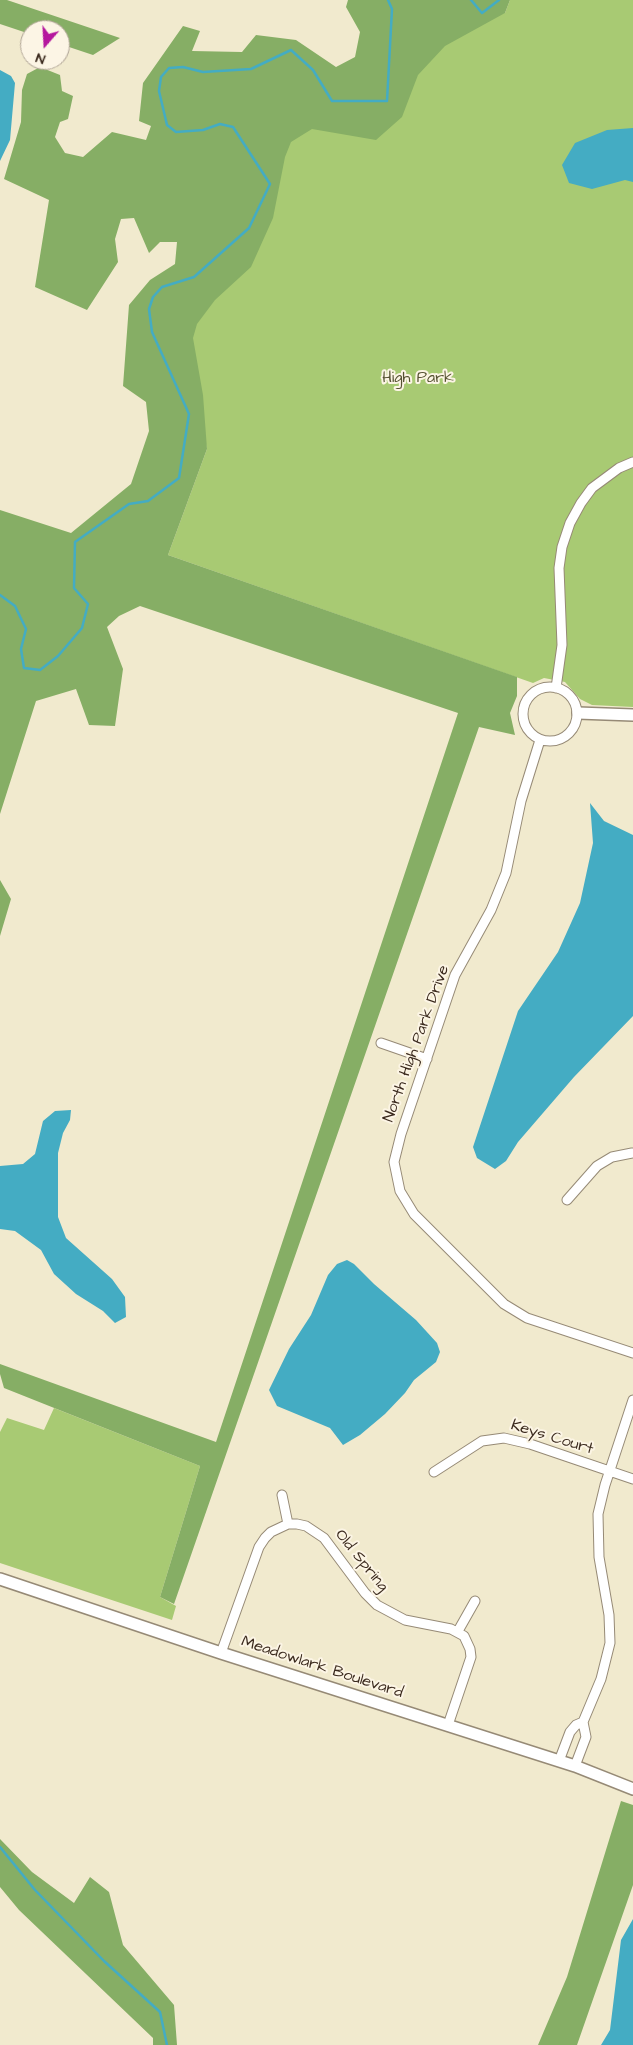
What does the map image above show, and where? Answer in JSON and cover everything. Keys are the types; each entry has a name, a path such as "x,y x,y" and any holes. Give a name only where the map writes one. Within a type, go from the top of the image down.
{"street":[{"path":"556,688 562,645 559,568 562,547 570,523 592,488 619,468 633,462"},
{"path":"542,688 556,688 571,696 578,714 576,724 571,732 566,736 551,741 540,740 532,734 522,716 525,700 535,691 542,688"},
{"path":"578,714 633,715"},
{"name":"North High Park Drive","path":"540,740 521,801 506,873 487,918 455,975 396,1150 394,1162 400,1191 414,1214 511,1310 527,1318 633,1353"},
{"path":"381,1043 427,1059"},
{"path":"633,1145 633,1158"},
{"path":"567,1200 597,1166 612,1157 632,1152"},
{"path":"558,1760 570,1732 583,1722 600,1679 610,1643 610,1615 599,1556 598,1538 601,1502 633,1400"},
{"name":"Keys Court","path":"434,1472 482,1441 504,1438 530,1444 633,1479"},
{"path":"221,1653 259,1547 271,1532 288,1524 282,1495"},
{"name":"Old Spring","path":"288,1524 300,1524 319,1533 365,1593 387,1612 407,1621 458,1631"},
{"name":"Meadowlark Boulevard","path":"0,1579 221,1653 558,1760 633,1789"},
{"path":"448,1725 471,1657 467,1640 458,1631 475,1601"},
{"path":"575,1766 586,1737 583,1722"}],"green space":[{"path":"0,0 7,0 66,20 20,20 20,31 0,24"},
{"path":"348,0 510,0 505,13 445,46 418,75 402,117 376,140 312,129 291,142 285,157 273,218 251,267 215,300 197,324 193,338 203,395 207,449 168,555 517,677 517,696 510,713 515,735 479,727 174,1604 160,1597 200,1466 4,1388 0,1374 0,1364 216,1442 458,713 140,606 119,616 107,627 123,669 115,726 89,725 76,689 36,701 0,814 0,510 71,533 131,484 149,431 146,402 123,386 129,305 150,280 175,264 177,242 160,242 149,253 134,218 121,219 115,239 118,262 87,310 35,287 49,200 4,179 21,122 22,90 27,74 34,70 48,70 60,75 62,91 73,96 68,119 60,122 55,137 65,153 83,157 112,132 146,140 151,126 139,121 143,83 183,26 200,31 192,51 242,52 256,35 296,40 336,67 355,57 360,32 346,7"},
{"name":"High Park","path":"510,0 633,0 633,707 592,705 580,699 565,682 544,678 533,683 168,555 207,449 183,335 236,120 325,106 398,20 505,13"},
{"path":"70,21 120,38 93,55 70,47"},
{"path":"0,880 11,899 0,936"},
{"path":"54,1408 200,1466 160,1597 176,1606 172,1620 0,1563 0,1432 7,1418 44,1430"},
{"path":"621,1801 633,1805 633,1885 577,2045 538,2045 567,1977"},
{"path":"0,1839 32,1872 74,1903 90,1877 109,1892 123,1945 174,2005 177,2045 153,2045 153,2038 19,1910 0,1887"}],"water":[{"path":"0,70 11,76 15,83 10,140 0,161"},
{"path":"633,128 633,182 625,180 592,189 569,183 562,165 575,143 607,130"},
{"path":"590,803 604,821 633,835 633,1016 574,1077 518,1142 506,1161 495,1169 477,1158 473,1147 518,1011 558,952 580,903 593,843"},
{"path":"71,1110 70,1120 63,1133 58,1153 58,1217 66,1238 112,1279 125,1297 126,1317 115,1323 103,1311 76,1294 54,1274 41,1250 15,1231 0,1229 0,1166 23,1164 35,1154 43,1121 55,1111"},
{"path":"347,1260 354,1264 416,1320 437,1343 440,1352 436,1362 414,1380 405,1393 385,1414 360,1435 343,1445 330,1428 277,1406 269,1390 289,1349 311,1315 328,1275 337,1264"},
{"path":"633,1919 633,2045 601,2045 610,2030 621,1940"}],"waterway":[{"path":"0,595 15,606 26,629 21,649 24,668 40,670 58,656 82,628 88,604 74,588 75,542 129,504 148,501 179,478 189,414 152,332 149,309 153,297 162,287 194,277 249,228 270,184 233,127 220,124 203,130 176,132 167,125 159,91 161,77 169,68 183,67 203,72 251,69 291,50 313,70 332,101 387,101 392,9 388,0"},
{"path":"471,0 482,13 499,0"},
{"path":"0,1847 35,1890 104,1961 160,2012 167,2045"}]}
